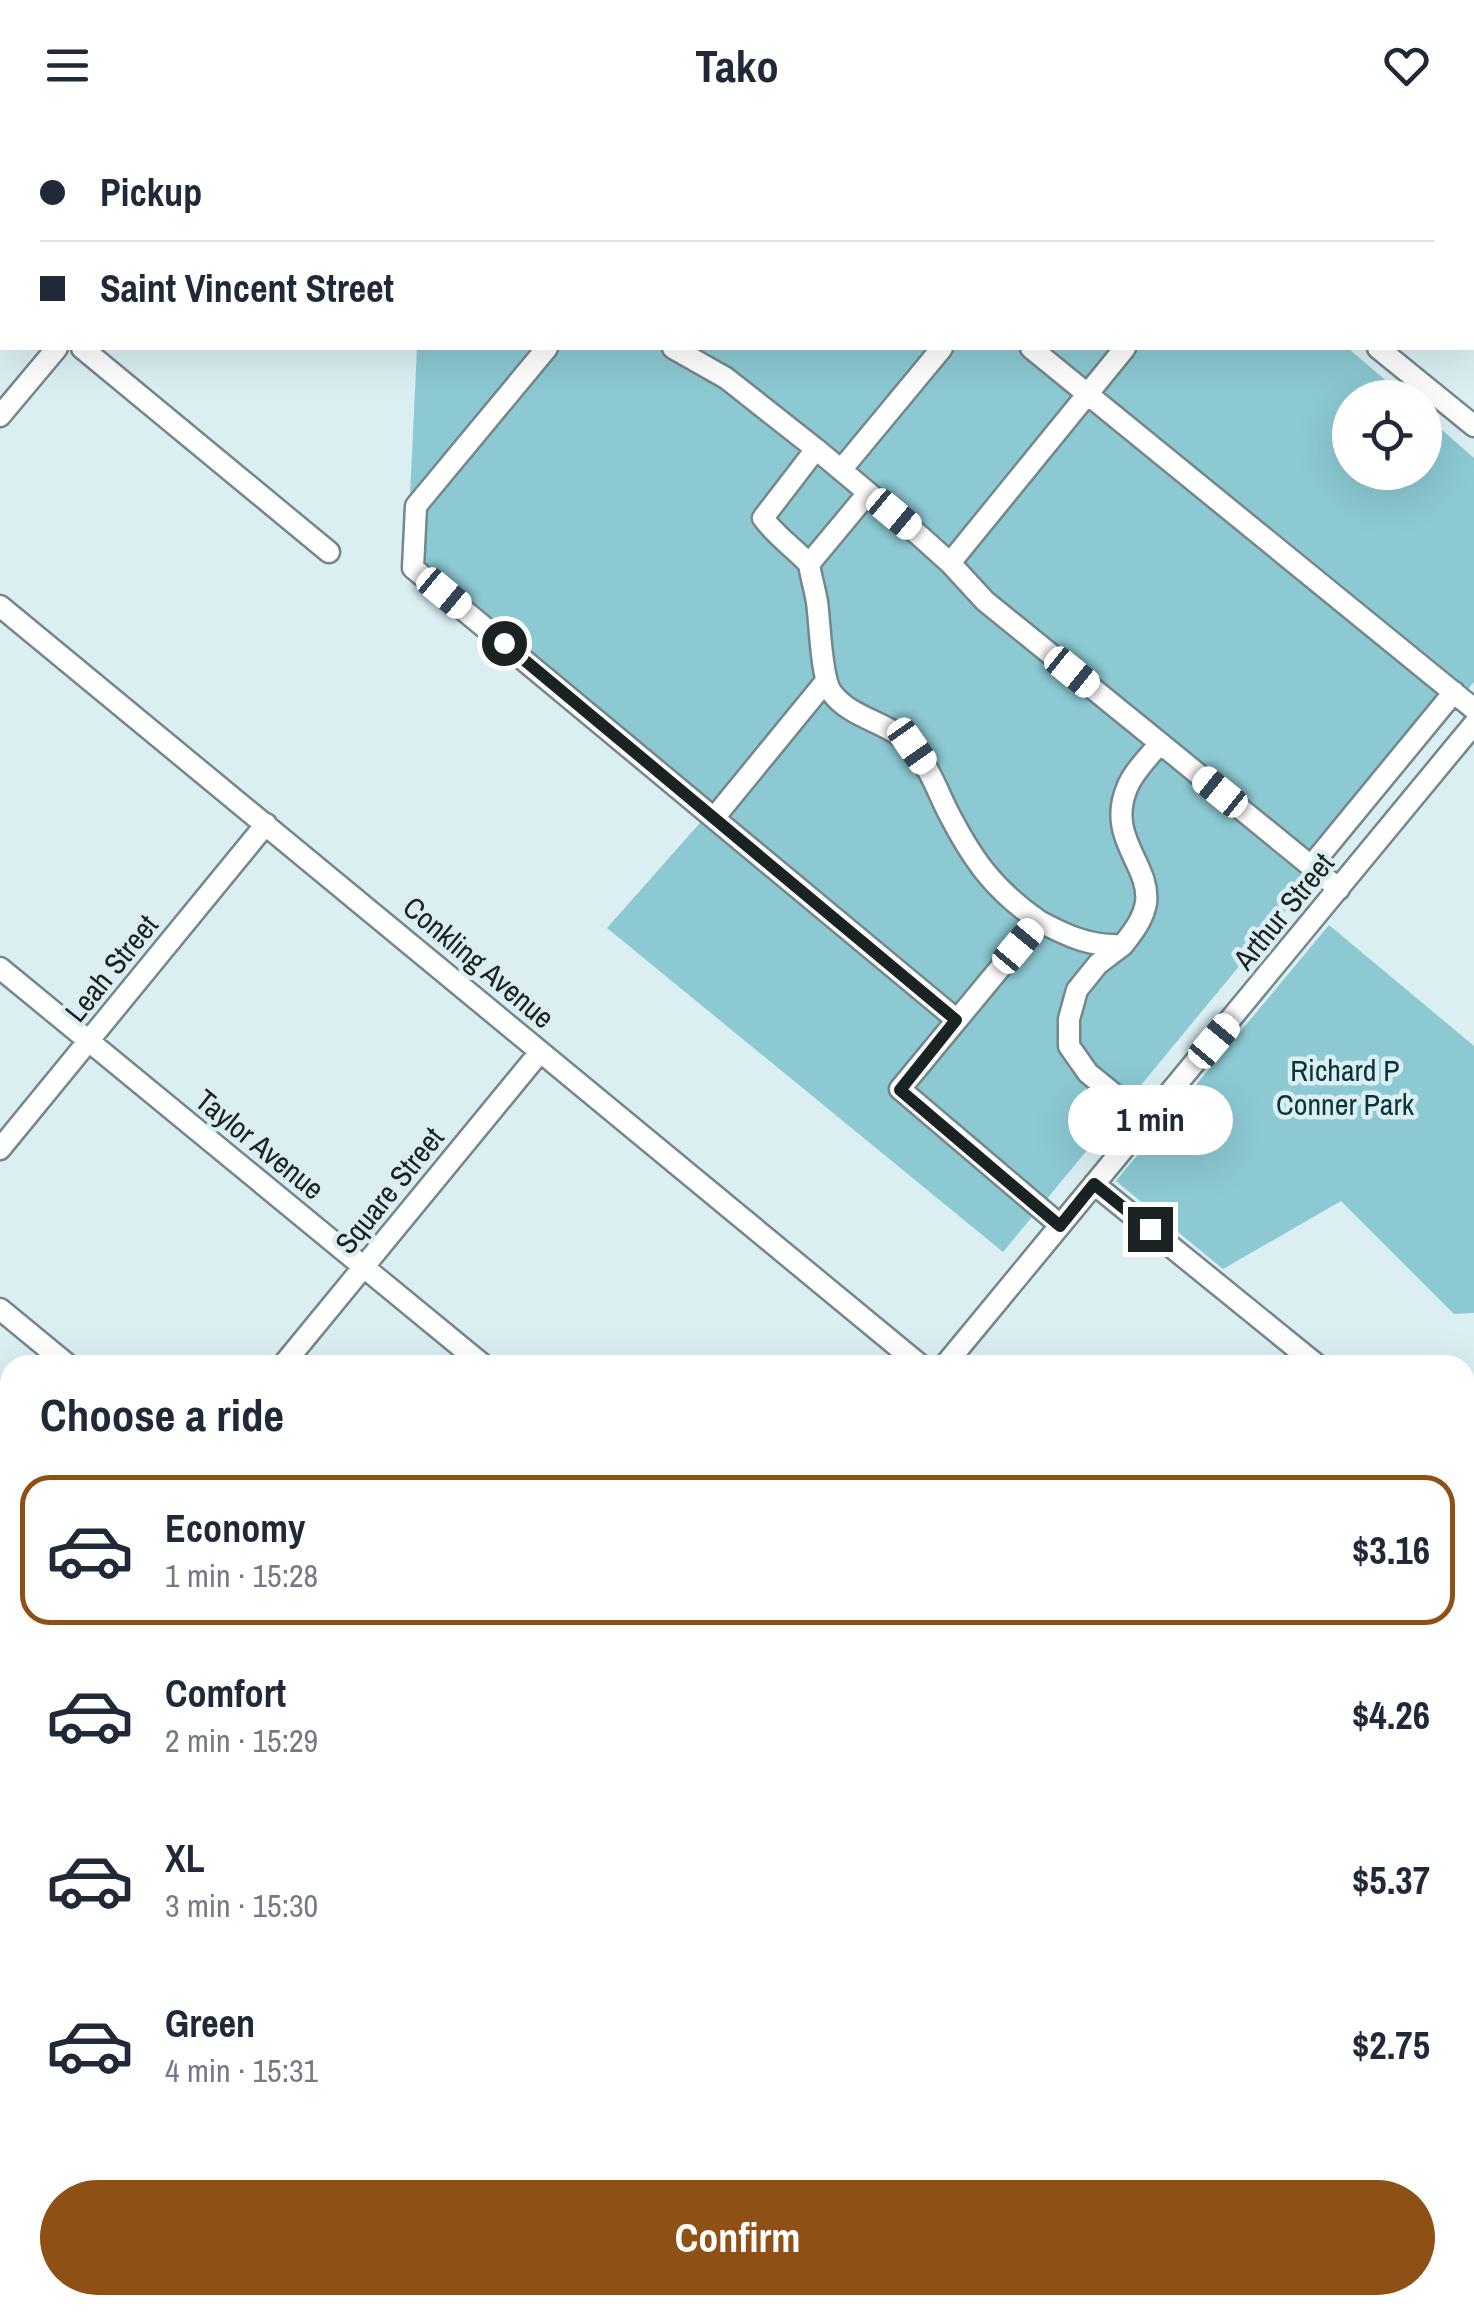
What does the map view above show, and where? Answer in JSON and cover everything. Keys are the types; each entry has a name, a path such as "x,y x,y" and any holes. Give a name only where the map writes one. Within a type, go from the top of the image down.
{"street":[{"path":"0,416 56,350"},
{"path":"84,350 329,552"},
{"path":"545,350 416,506 414,568 956,1020"},
{"path":"677,350 726,378 816,449 950,563 985,601 1339,889"},
{"path":"841,470 940,350"},
{"path":"1032,350 1474,709"},
{"path":"950,563 1123,350"},
{"path":"1380,350 1474,426"},
{"path":"816,449 763,518 809,564 826,681 832,693 848,708 896,733 912,746 931,773 966,847 986,876 1018,907 1066,936 1105,946 1122,945"},
{"path":"809,564 868,493"},
{"name":"Conkling Avenue","path":"0,606 908,1355"},
{"path":"714,818 826,681"},
{"path":"1310,866 1454,692"},
{"name":"Arthur Street","path":"953,1355 1474,724"},
{"path":"1147,1121 1088,1073 1069,1046 1069,1018 1077,990 1138,926 1146,903 1145,886 1124,835 1122,802 1128,785 1160,743"},
{"name":"Leah Street","path":"0,1149 266,824"},
{"path":"1039,921 900,1090 1060,1226"},
{"name":"Taylor Avenue","path":"0,968 471,1355"},
{"name":"Square Street","path":"291,1355 540,1052"},
{"path":"1094,1184 1305,1355"},
{"path":"0,1309 56,1355"}],"green space":[{"path":"417,350 1350,350 1385,380 1332,380 1332,490 1442,490 1442,430 1474,458 1474,682 1003,1252 607,928 706,816 407,560"},
{"name":"Richard P Conner Park","path":"1329,925 1474,1046 1474,1313 1454,1314 1341,1201 1223,1269 1116,1181"}],"route":[{"path":"504,643 956,1020 900,1090 1060,1226 1094,1184 1150,1229"}]}
